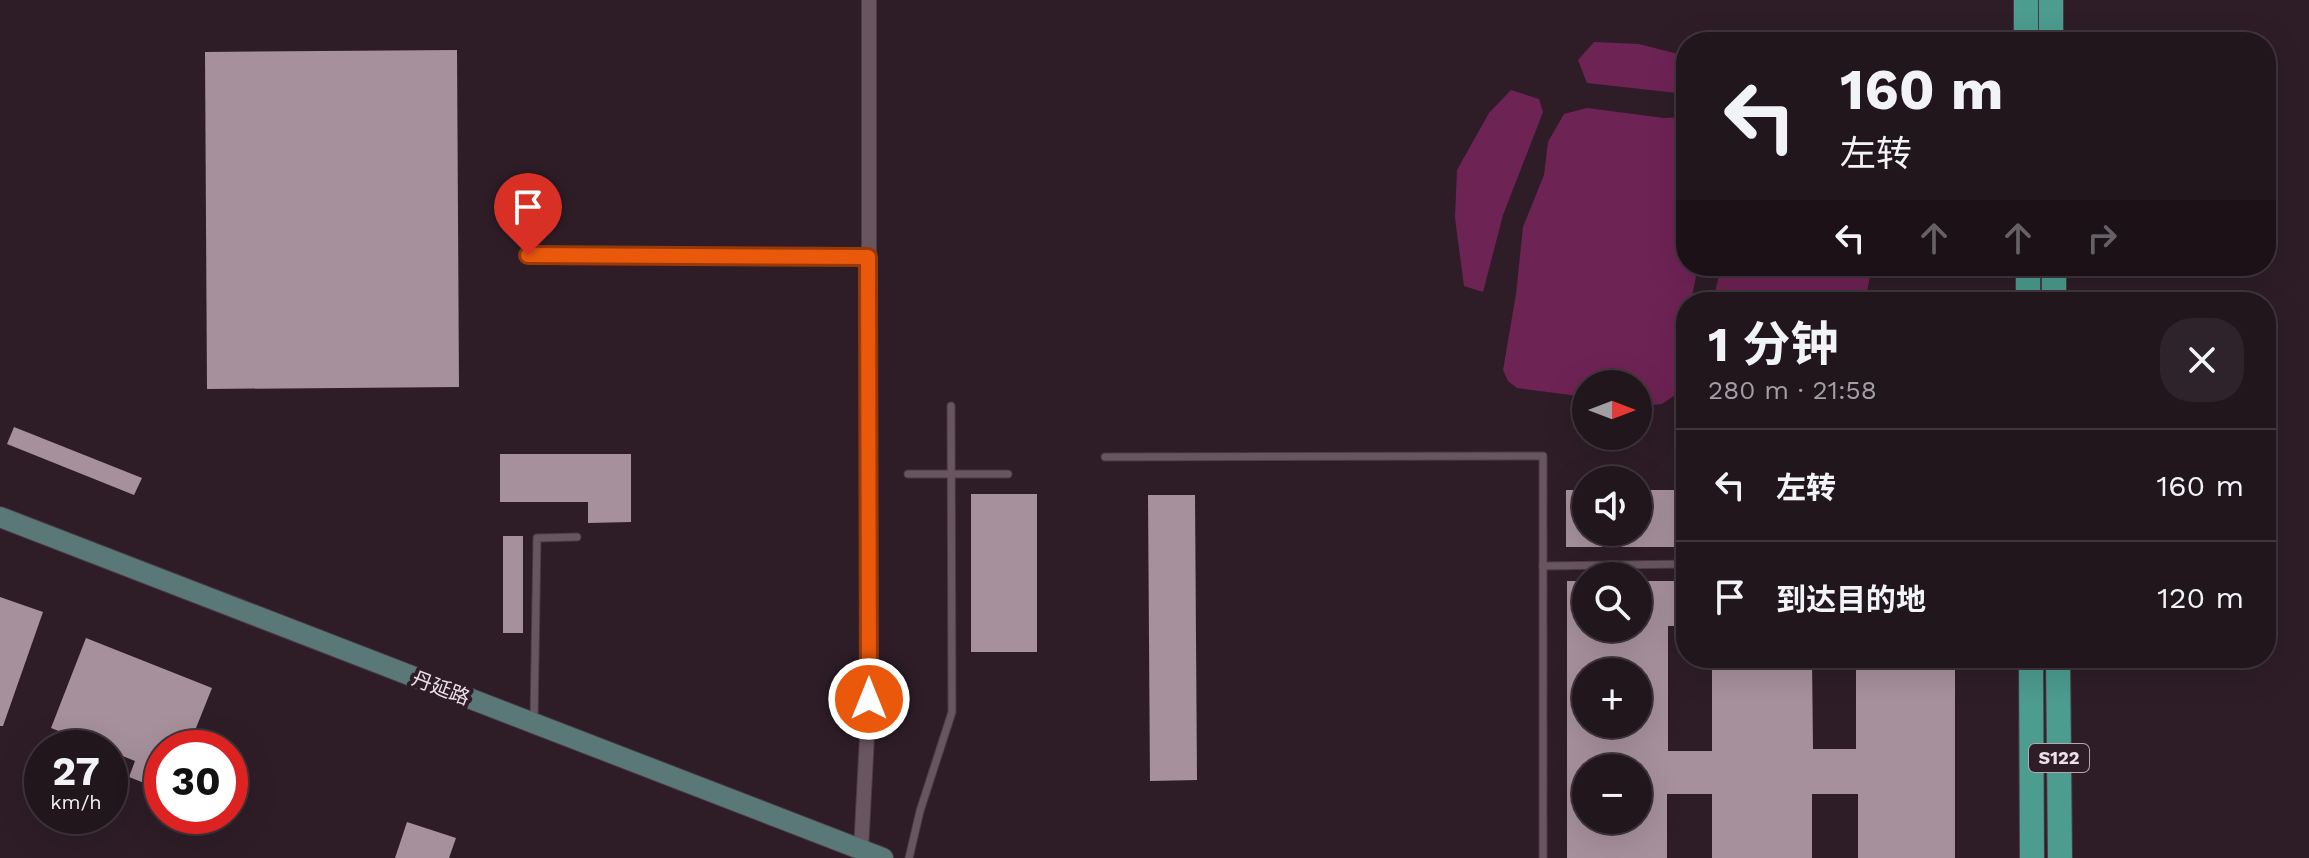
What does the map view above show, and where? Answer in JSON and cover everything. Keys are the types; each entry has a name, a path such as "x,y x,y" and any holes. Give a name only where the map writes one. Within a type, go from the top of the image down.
{"main road":[{"path":"2026,0 2026,32"},
{"path":"2051,0 2051,32"},
{"name":"丹延路","path":"0,517 883,858"},
{"name":"S122","path":"2031,668 2032,858"},
{"name":"S122","path":"2058,668 2060,858"}],"street":[{"path":"861,850 869,699 869,0"}],"lane":[{"path":"528,255 868,257"},
{"path":"909,858 920,811 952,712 951,406"},
{"path":"1105,457 1543,456 1543,858"},
{"path":"908,474 1008,474"},
{"path":"534,723 537,538 577,537"},
{"path":"1543,566 1676,564"}],"shaded area":[{"path":"1594,42 1639,44 1676,53 1676,93 1587,83 1578,60"},
{"path":"1511,90 1539,99 1543,112 1503,215 1483,292 1464,286 1455,218 1457,170 1489,113"},
{"path":"1587,108 1676,117 1676,276 1696,276 1693,292 1676,292 1676,394 1662,404 1652,405 1652,370 1572,370 1572,395 1517,388 1508,381 1503,370 1523,227 1544,175 1548,142 1564,114"},
{"path":"1719,276 1870,276 1867,292 1715,292"}],"building":[{"path":"457,50 459,387 207,389 205,52"},
{"path":"14,427 142,478 134,495 7,444"},
{"path":"500,454 631,454 631,522 588,523 588,502 500,502"},
{"path":"1566,490 1572,490 1572,546 1652,546 1652,490 1676,490 1676,547 1566,547"},
{"path":"971,494 1037,494 1037,652 971,652"},
{"path":"1148,495 1195,495 1197,780 1150,781"},
{"path":"503,536 523,536 523,633 503,633"},
{"path":"1567,581 1572,581 1572,642 1652,642 1652,581 1676,581 1676,626 1668,626 1668,751 1712,751 1712,668 1812,668 1813,749 1856,749 1856,668 1955,668 1955,858 1858,858 1858,794 1812,794 1812,858 1712,858 1712,794 1667,794 1667,858 1567,858"},
{"path":"0,597 43,612 3,726 0,726"},
{"path":"86,638 212,688 195,730 144,730 144,783 129,777 135,761 128,758 128,730 51,728"},
{"path":"407,822 456,838 449,858 395,858"}],"route":[{"path":"528,255 868,257 869,699"}]}
